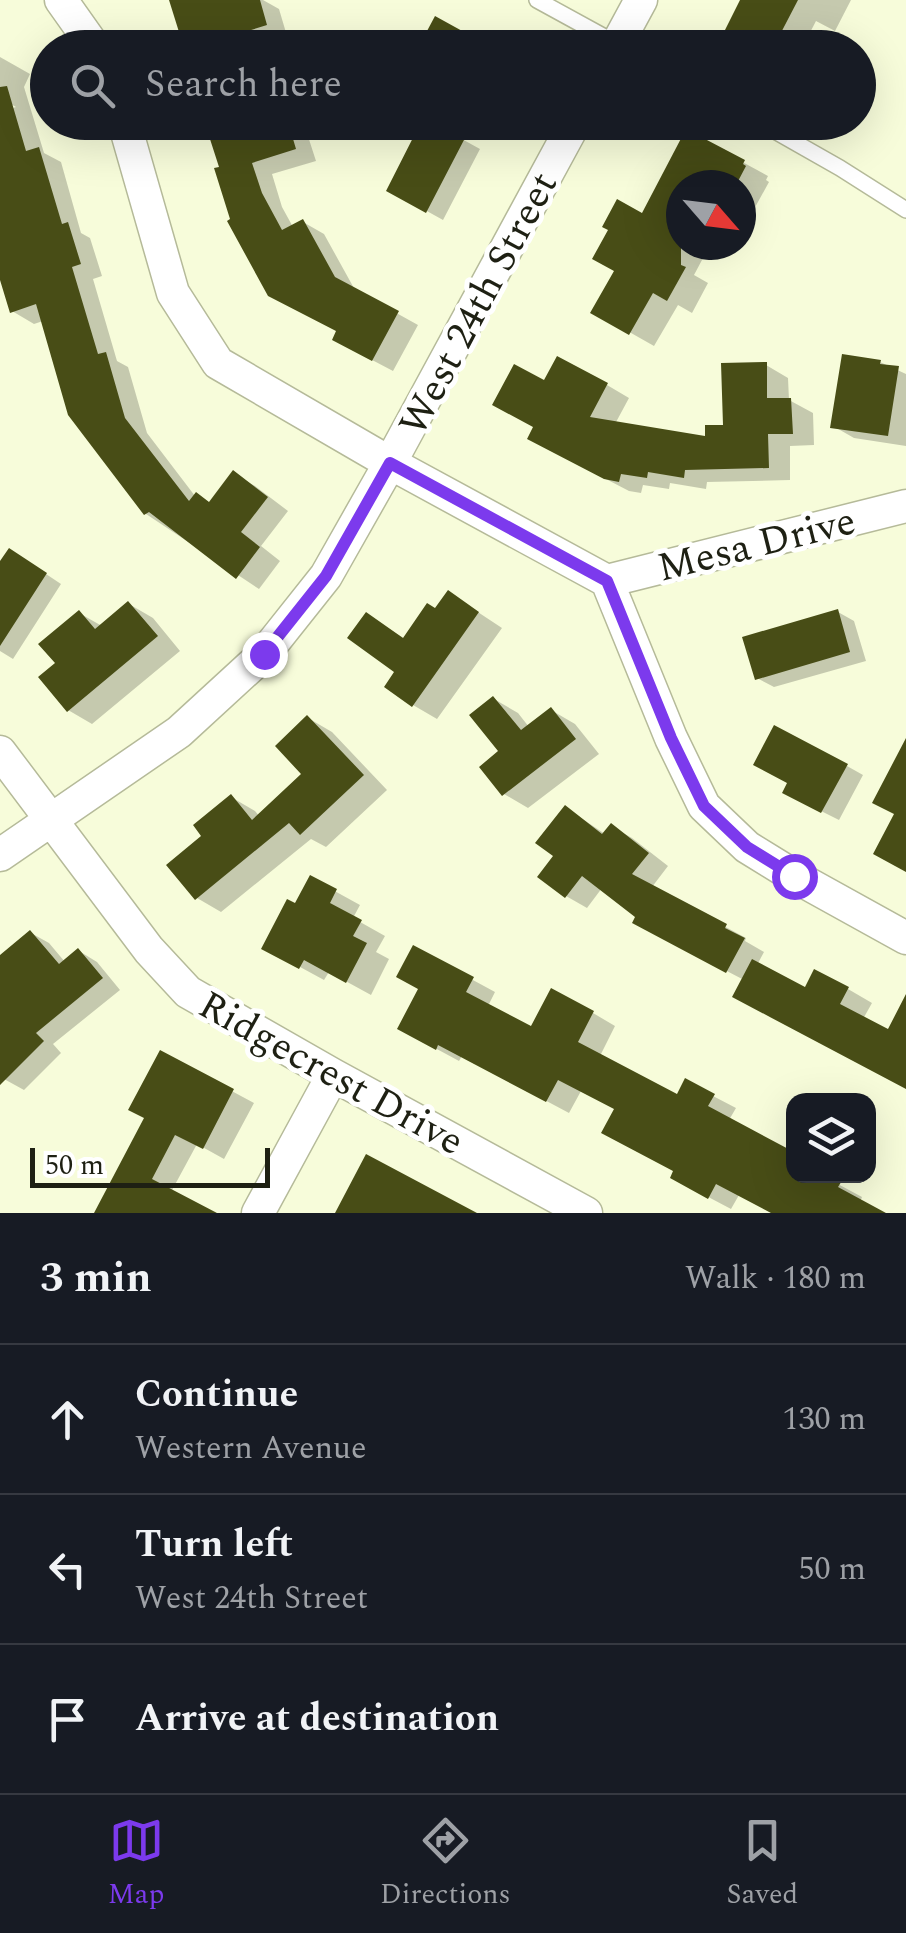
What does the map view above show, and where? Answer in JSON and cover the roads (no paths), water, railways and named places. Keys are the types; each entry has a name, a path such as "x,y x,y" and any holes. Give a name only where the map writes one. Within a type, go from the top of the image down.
{"street":[{"path":"61,0 82,30"},
{"path":"627,30 641,0"},
{"path":"129,140 173,292 218,363 390,463 607,581 671,738 704,806 747,847 906,938"},
{"name":"West 24th Street","path":"0,855 179,732 264,654 326,576 564,140"},
{"name":"Mesa Drive","path":"607,581 906,506"},
{"name":"Ridgecrest Drive","path":"0,752 149,950 188,992 333,1076 586,1213"},
{"path":"258,1213 333,1076"}],"lane":[{"path":"537,0 590,30"},
{"path":"790,140 906,210"}]}
